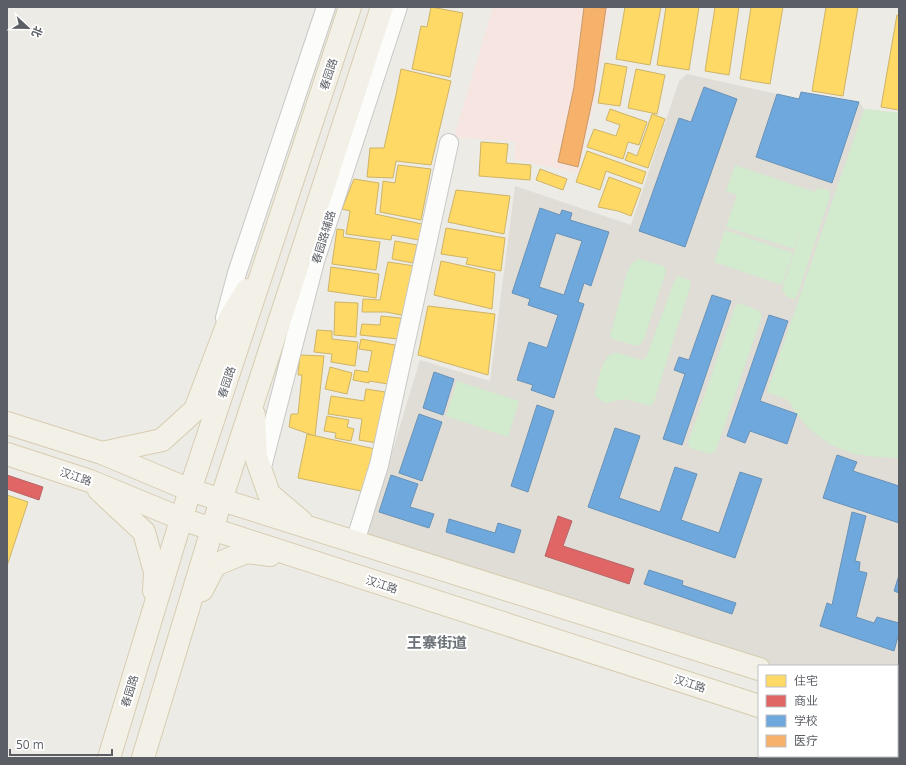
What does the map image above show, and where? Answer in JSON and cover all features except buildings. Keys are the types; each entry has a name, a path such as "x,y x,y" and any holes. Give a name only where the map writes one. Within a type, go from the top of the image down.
{"main road":[{"name":"春园路","path":"109,758 190,490 350,7"},
{"path":"142,758 221,500 382,7"},
{"path":"102,453 162,440 195,410 230,318 268,253"},
{"path":"254,400 256,457 269,494 308,527"},
{"path":"7,423 102,453 190,490 758,669"},
{"name":"汉江路","path":"7,454 90,481 182,519 758,706"},
{"path":"90,481 144,532 155,572 153,613"},
{"path":"182,630 215,565 246,552 301,558"}],"street":[{"path":"215,358 237,273 326,7"},
{"name":"春园路辅路","path":"261,471 315,261 398,7"},
{"path":"355,542 380,465 449,143"},
{"path":"329,218 332,161"}],"shaded area":[{"path":"493,7 610,7 597,90 578,173 514,159 516,142 454,137"},
{"path":"687,74 799,99 801,92 859,102 864,109 899,113 899,713 898,665 758,666 364,545 420,360 490,381 515,186 631,225 679,81"}],"green space":[{"path":"864,109 899,113 899,458 854,454 831,445 809,429 788,400 767,392"},
{"path":"735,165 815,192 818,188 829,190 830,196 795,299 788,298 782,290 801,231 794,249 726,227 737,195 726,191"},
{"path":"725,230 793,253 782,285 714,262"},
{"path":"639,259 664,266 666,271 644,339 641,344 637,346 615,340 610,336 627,273 632,263"},
{"path":"678,276 689,280 691,284 654,402 650,406 625,399 605,403 595,396 600,371 603,364 610,355 615,353 642,360 646,358 674,282"},
{"path":"738,303 758,310 762,316 716,450 710,454 690,448 688,443 735,307"},
{"path":"457,381 519,401 508,437 446,416"}],"district":[{"name":"王寨街道","path":"437,642"}]}
